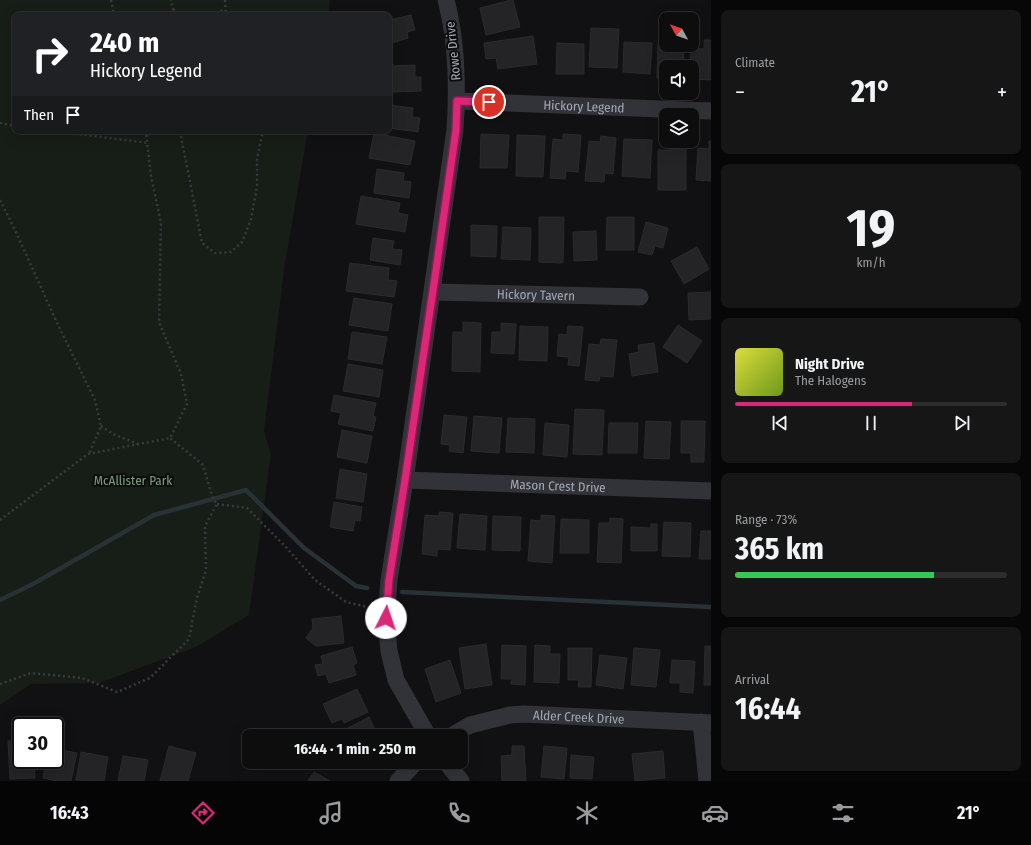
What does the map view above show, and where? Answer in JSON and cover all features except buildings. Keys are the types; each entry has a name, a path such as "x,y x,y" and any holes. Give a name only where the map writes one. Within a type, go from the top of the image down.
{"street":[{"name":"Rowe Drive","path":"424,729 396,680 390,651 387,611 389,580 456,130 457,101 455,48 446,0"},
{"name":"Hickory Legend","path":"457,101 711,111"},
{"name":"Hickory Tavern","path":"433,292 640,298"},
{"name":"Mason Crest Drive","path":"405,480 711,491"},
{"name":"Alder Creek Drive","path":"463,729 470,725 510,715 524,714 706,723"},
{"path":"706,723 707,781"},
{"path":"398,781 409,769"},
{"path":"452,769 461,781"}],"path":[{"path":"111,0 113,12"},
{"path":"171,0 173,9 172,12"},
{"path":"217,12 225,10 225,0"},
{"path":"173,9 178,12"},
{"path":"0,123 12,125"},
{"path":"78,134 148,143"},
{"path":"146,134 151,176 161,223 160,322 181,374 187,404 170,438"},
{"path":"181,134 202,243 215,253 231,252 242,242 251,219 258,187 257,158 262,134"},
{"path":"0,200 58,325 95,400 101,426 88,454"},
{"path":"101,426 113,434 139,444"},
{"path":"0,520 88,454 170,438"},
{"path":"170,438 203,465 213,499 217,504 247,508 285,546 315,580 346,602 387,611"},
{"path":"0,684 31,673 82,678 117,692 150,678 189,639 197,598 206,570 205,526 217,504"}],"green space":[{"name":"McAllister Park","path":"0,0 330,0 328,12 12,12 12,134 307,134 285,263 264,431 271,454 249,615 196,647 99,683 31,684 0,705"}],"waterway":[{"path":"0,600 33,584 154,515 246,490 304,548 356,586 367,588"},
{"path":"402,592 711,607"}],"route":[{"path":"386,618 389,580 456,130 457,101 489,102"}]}
